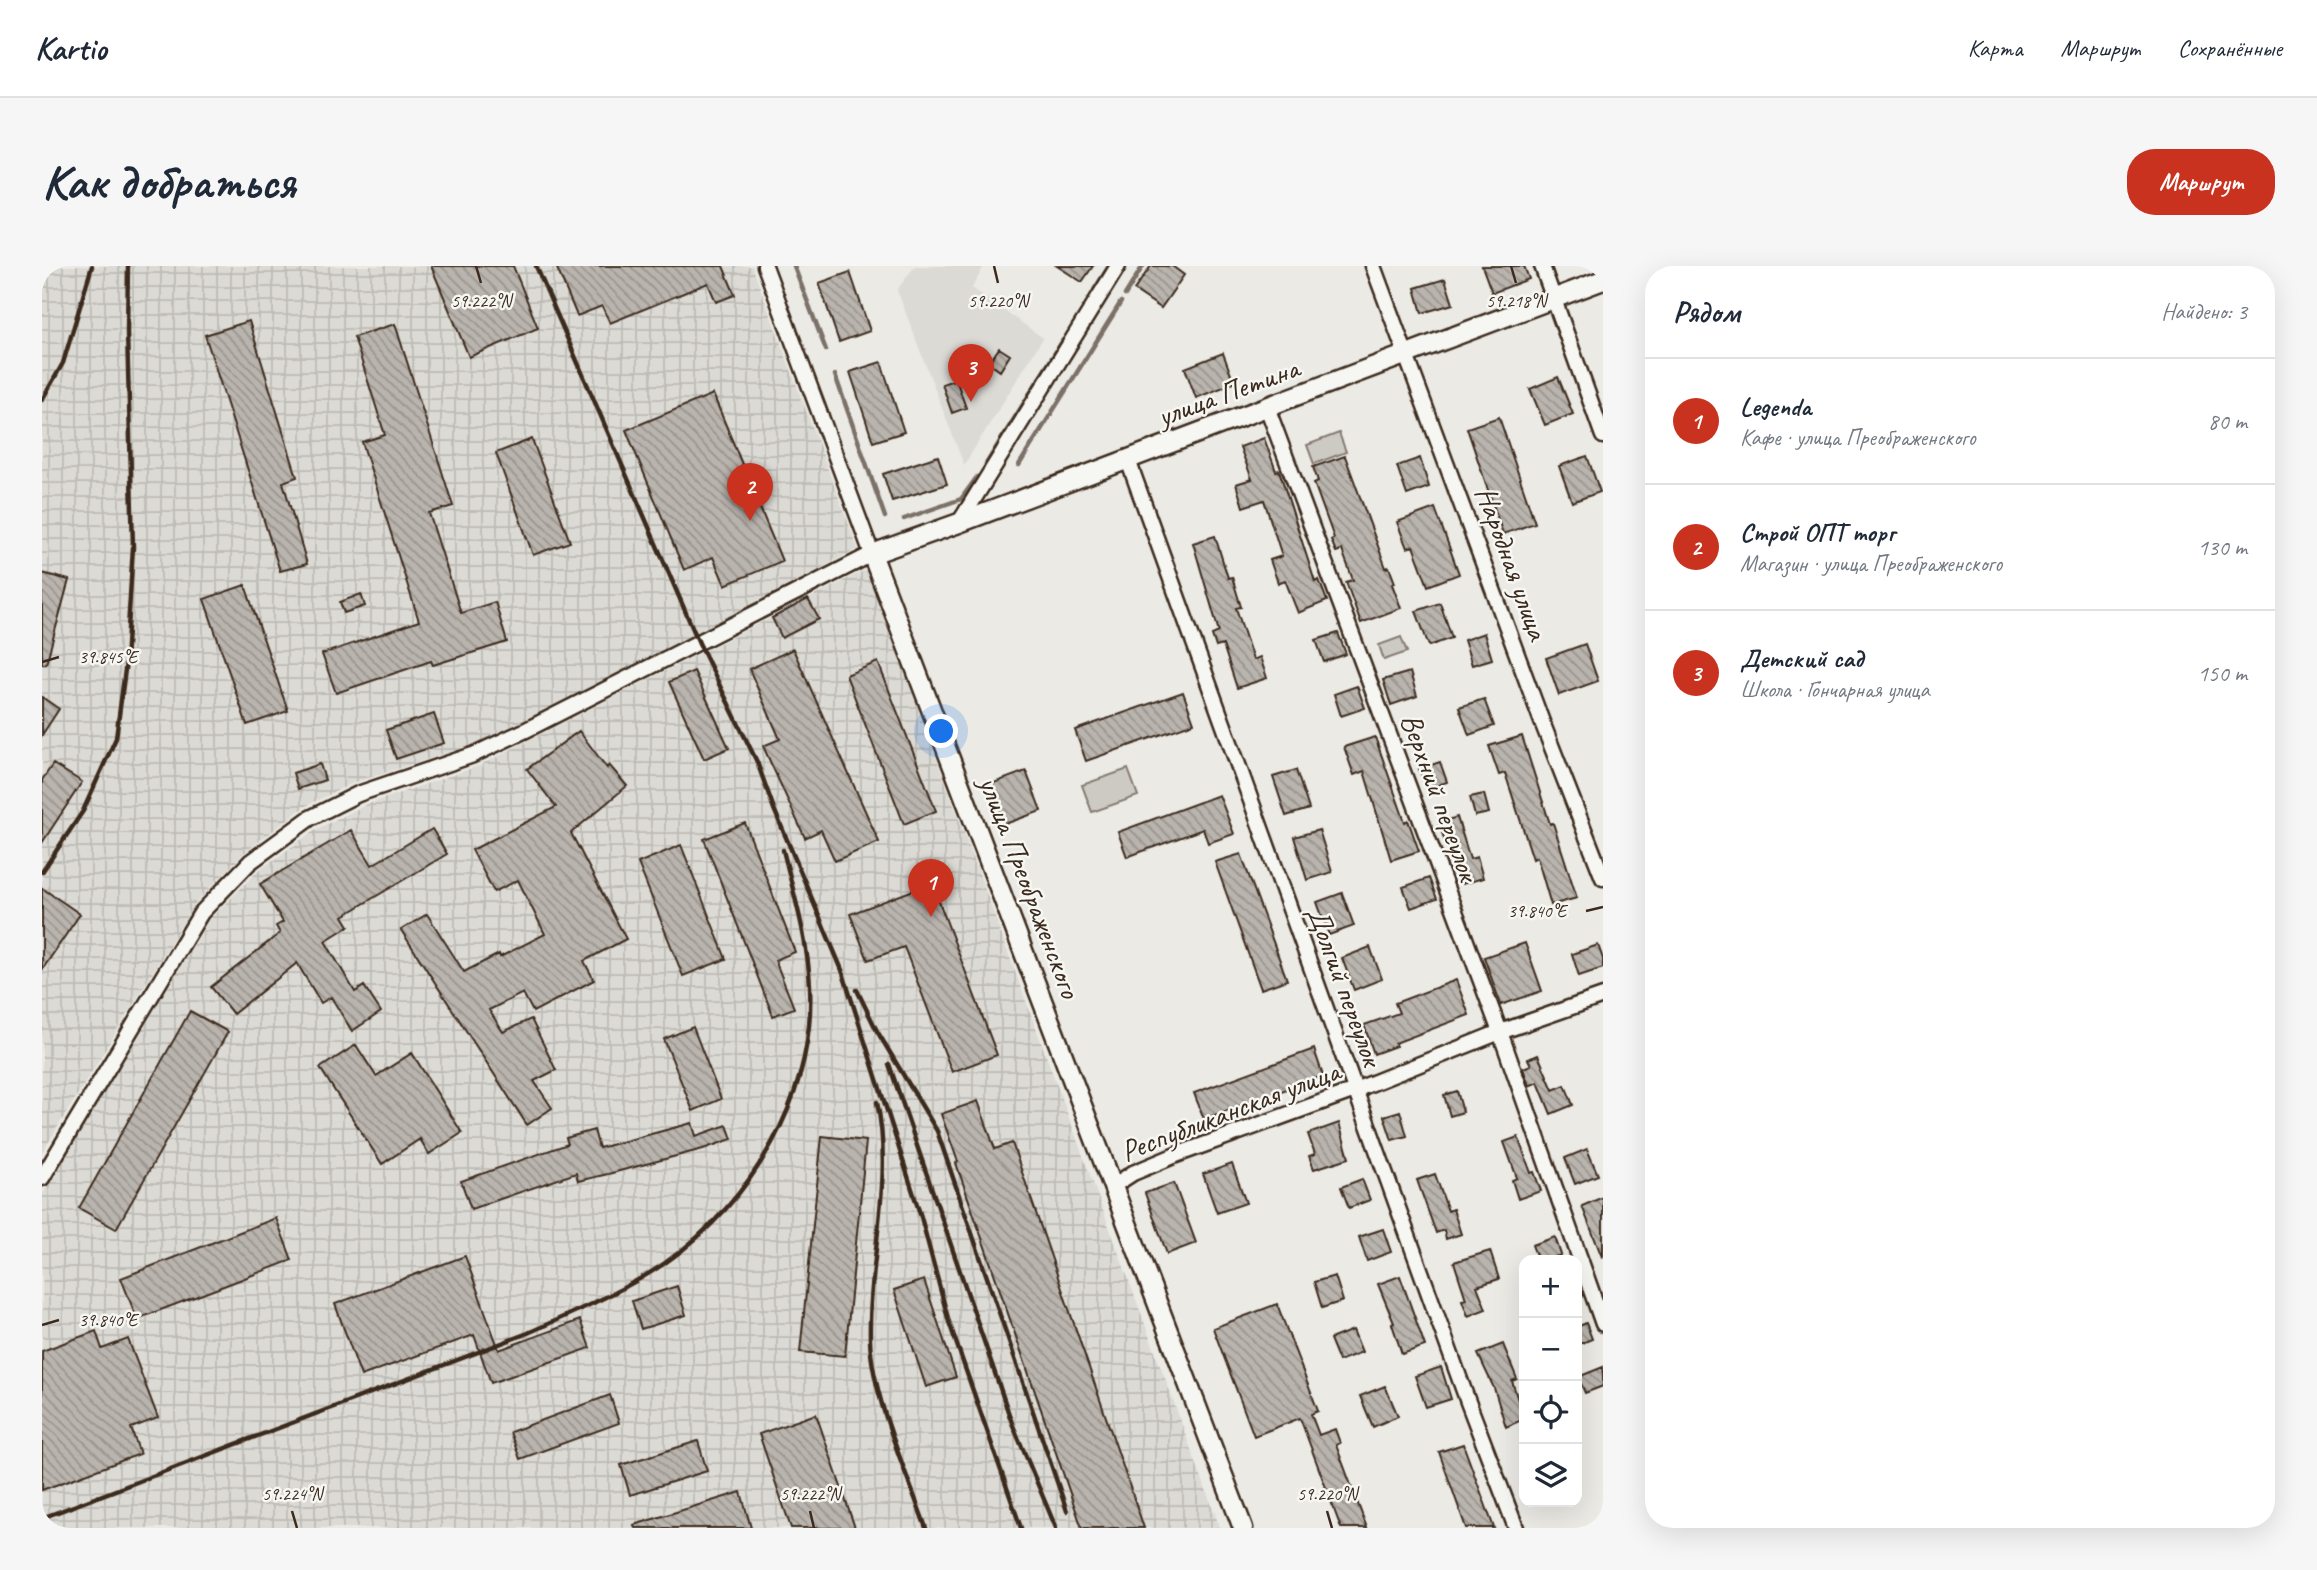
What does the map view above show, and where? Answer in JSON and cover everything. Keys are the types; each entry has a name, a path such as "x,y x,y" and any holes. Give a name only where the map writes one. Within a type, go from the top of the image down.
{"street":[{"name":"улица Преображенского","path":"765,266 1243,1528"},
{"path":"959,523 1118,266"},
{"name":"Народная улица","path":"1373,266 1603,878"},
{"path":"1542,266 1603,436"},
{"name":"улица Петина","path":"872,554 1603,280"},
{"name":"Верхний переулок","path":"1267,407 1500,1032 1603,1324"},
{"name":"Долгий переулок","path":"1128,460 1516,1528"},
{"path":"42,1178 201,913 250,863 300,825 358,794 473,755 524,731 872,554"},
{"name":"Республиканская улица","path":"1113,1186 1133,1173 1177,1155 1355,1090 1500,1032 1603,996"}],"shaded area":[{"path":"42,266 752,266 858,549 628,669 470,746 353,783 304,807 244,853 194,905 42,1153"},
{"path":"915,266 984,266 972,288 1043,338 964,465 897,290"},
{"path":"1339,433 1346,452 1314,464 1307,445"},
{"path":"867,569 1220,1528 42,1528 42,1195 209,920 258,871 316,829 365,805 478,766"},
{"path":"1401,637 1407,652 1384,660 1379,645"},
{"path":"1128,769 1138,796 1092,812 1082,785"}],"building":[{"path":"431,266 513,266 538,328 469,357"},
{"path":"556,266 723,266 735,295 716,302 708,283 610,323 602,306 577,316"},
{"path":"1057,266 1093,266 1082,282"},
{"path":"1151,266 1172,266 1184,275 1161,308 1134,290"},
{"path":"1482,266 1524,266 1529,279 1492,293"},
{"path":"850,272 870,331 839,342 819,283"},
{"path":"1445,279 1453,304 1422,313 1415,288"},
{"path":"249,321 297,477 283,482 307,564 280,571 205,335"},
{"path":"395,324 453,506 429,513 461,613 495,602 507,642 433,665 431,661 336,693 322,654 419,621 362,442 385,435 354,337"},
{"path":"999,348 1010,355 1000,371 989,363"},
{"path":"1223,353 1234,383 1196,398 1185,368"},
{"path":"881,362 904,432 873,442 850,372"},
{"path":"1558,377 1573,414 1545,425 1530,389"},
{"path":"956,379 966,408 952,413 942,384"},
{"path":"713,394 782,561 725,585 713,557 684,570 626,430"},
{"path":"1499,417 1535,523 1503,534 1467,428"},
{"path":"1264,438 1276,471 1279,470 1315,582 1319,580 1327,601 1298,613 1285,580 1278,583 1270,560 1282,556 1264,500 1243,507 1236,484 1252,479 1240,447"},
{"path":"532,439 570,542 533,555 496,453"},
{"path":"938,456 947,484 892,501 883,474"},
{"path":"1345,456 1386,568 1389,567 1395,583 1392,584 1401,608 1361,623 1346,582 1353,580 1342,550 1336,552 1331,540 1334,538 1314,483 1318,481 1313,467"},
{"path":"1587,456 1600,492 1572,502 1559,466"},
{"path":"1420,458 1429,487 1407,495 1397,466"},
{"path":"1435,508 1459,574 1428,586 1413,546 1407,548 1397,522"},
{"path":"1215,536 1228,578 1232,577 1241,607 1236,608 1253,660 1260,657 1267,678 1237,688 1223,645 1216,647 1212,635 1219,632 1193,543"},
{"path":"42,573 69,580 46,664 42,664"},
{"path":"245,585 288,711 247,725 204,599"},
{"path":"361,594 365,606 344,613 340,602"},
{"path":"808,599 819,619 782,638 772,618"},
{"path":"1440,603 1452,638 1429,646 1416,611"},
{"path":"1338,633 1346,654 1324,662 1316,640"},
{"path":"1484,633 1492,659 1472,665 1464,640"},
{"path":"1585,644 1598,681 1559,695 1546,658"},
{"path":"793,649 879,842 835,861 821,830 805,838 763,746 780,739 749,669"},
{"path":"878,662 936,811 904,824 846,675"},
{"path":"694,671 729,748 704,759 669,682"},
{"path":"1410,672 1417,696 1391,705 1383,680"},
{"path":"1357,686 1365,708 1341,716 1334,694"},
{"path":"1183,692 1194,723 1086,761 1075,730"},
{"path":"42,697 59,709 42,735"},
{"path":"1484,699 1494,726 1469,735 1459,707"},
{"path":"434,714 444,743 396,759 386,730"},
{"path":"579,731 607,768 609,765 627,786 571,833 626,939 584,961 594,980 533,1012 523,993 489,1010 503,1032 531,1019 556,1070 534,1081 552,1108 527,1125 401,930 427,914 464,972 545,934 518,880 494,892 472,850 556,807 527,769"},
{"path":"1522,736 1577,898 1551,905 1537,857 1533,859 1505,773 1499,775 1489,746"},
{"path":"1375,737 1405,822 1408,820 1419,851 1391,860 1364,771 1354,775 1344,747"},
{"path":"1440,762 1447,782 1427,789 1419,769"},
{"path":"53,764 82,782 42,843 42,780"},
{"path":"320,764 325,780 298,789 293,773"},
{"path":"1296,770 1309,809 1286,816 1273,777"},
{"path":"1026,771 1041,811 1005,824 991,784"},
{"path":"1484,794 1489,813 1475,816 1470,797"},
{"path":"1219,795 1234,834 1208,843 1203,829 1127,857 1118,832"},
{"path":"1457,817 1470,859 1477,857 1483,878 1462,884 1450,843 1446,845 1439,823"},
{"path":"745,823 795,952 775,960 794,1008 773,1016 704,839"},
{"path":"432,829 447,854 343,916 349,926 325,941 355,992 364,986 381,1012 352,1031 331,997 321,1003 297,963 233,1014 211,987 280,933 276,926 283,922 260,884 351,830 372,865"},
{"path":"1319,830 1332,872 1307,880 1294,837"},
{"path":"681,845 726,959 683,976 638,863"},
{"path":"1241,854 1287,980 1261,989 1215,862"},
{"path":"1429,878 1437,899 1411,908 1403,887"},
{"path":"932,883 997,1055 952,1072 904,947 868,960 850,914"},
{"path":"42,888 80,914 42,970"},
{"path":"1342,893 1354,926 1329,935 1317,902"},
{"path":"1525,943 1542,991 1501,1005 1484,957"},
{"path":"1598,945 1603,968 1579,976 1572,954"},
{"path":"1370,947 1382,979 1354,990 1342,958"},
{"path":"1456,980 1469,1015 1395,1043 1396,1046 1374,1054 1364,1025 1399,1013 1395,1003"},
{"path":"190,1011 228,1032 116,1229 79,1208"},
{"path":"693,1027 721,1099 693,1111 664,1039"},
{"path":"356,1045 376,1076 412,1053 462,1133 429,1154 420,1139 382,1164 320,1068"},
{"path":"1314,1049 1323,1076 1204,1119 1194,1093"},
{"path":"1538,1055 1553,1090 1565,1085 1573,1105 1551,1114 1538,1082 1529,1086 1523,1068 1531,1065 1528,1059"},
{"path":"1457,1091 1463,1112 1450,1116 1444,1095"},
{"path":"978,1101 995,1149 1012,1143 1144,1528 1082,1528 941,1114"},
{"path":"1400,1111 1407,1136 1392,1140 1384,1116"},
{"path":"692,1123 696,1136 727,1125 732,1139 578,1181 576,1173 471,1209 461,1181 568,1144 566,1138 594,1130 599,1148"},
{"path":"1339,1123 1349,1158 1314,1169 1309,1156 1315,1154 1308,1134"},
{"path":"822,1136 866,1141 845,1356 800,1352"},
{"path":"1518,1137 1531,1173 1534,1172 1541,1191 1518,1199 1512,1180 1517,1178 1504,1142"},
{"path":"1587,1149 1598,1175 1575,1184 1565,1158"},
{"path":"1232,1164 1246,1203 1217,1213 1203,1174"},
{"path":"1435,1174 1448,1211 1453,1209 1461,1234 1446,1239 1444,1230 1436,1233 1417,1180"},
{"path":"1362,1179 1370,1200 1349,1208 1341,1187"},
{"path":"1174,1183 1196,1243 1167,1254 1145,1193"},
{"path":"1603,1197 1603,1256 1602,1257 1582,1206"},
{"path":"276,1218 292,1260 137,1319 121,1278"},
{"path":"1383,1229 1391,1252 1367,1261 1359,1237"},
{"path":"1555,1237 1561,1255 1536,1255 1532,1245"},
{"path":"1490,1251 1499,1279 1477,1286 1486,1309 1468,1316 1462,1300 1466,1299 1454,1262"},
{"path":"465,1256 499,1350 580,1320 590,1348 491,1383 474,1335 361,1376 335,1304"},
{"path":"1335,1276 1343,1301 1322,1308 1314,1282"},
{"path":"1400,1276 1425,1346 1402,1354 1392,1324 1394,1323 1378,1284"},
{"path":"924,1280 956,1377 926,1387 894,1290"},
{"path":"677,1286 686,1315 641,1329 632,1301"},
{"path":"1277,1304 1318,1411 1311,1414 1319,1435 1335,1429 1340,1443 1336,1445 1367,1528 1341,1528 1300,1418 1254,1436 1213,1328"},
{"path":"1586,1323 1592,1339 1582,1343 1582,1325"},
{"path":"1353,1330 1362,1352 1339,1361 1330,1339"},
{"path":"96,1331 102,1349 128,1339 158,1418 131,1428 140,1454 42,1490 42,1351"},
{"path":"1503,1344 1517,1379 1512,1381 1519,1403 1519,1421 1506,1427 1494,1388 1478,1354"},
{"path":"1441,1367 1451,1399 1426,1407 1415,1376"},
{"path":"1603,1367 1603,1386 1585,1393 1582,1375"},
{"path":"1385,1386 1398,1416 1373,1427 1360,1396"},
{"path":"610,1395 619,1423 520,1459 510,1432"},
{"path":"816,1414 855,1528 791,1528 759,1434"},
{"path":"698,1441 707,1471 630,1495 621,1465"},
{"path":"1463,1444 1494,1528 1466,1528 1439,1452"},
{"path":"741,1492 751,1528 635,1528 634,1525"}],"waterway":[{"path":"794,266 826,350"},
{"path":"1094,290 1109,266"},
{"path":"1125,295 1143,266"},
{"path":"1019,465 1121,302"},
{"path":"986,464 1063,340"},
{"path":"835,375 885,517"},
{"path":"904,519 961,499 977,477"}],"railway":[{"path":"42,400 63,363 92,266"},
{"path":"42,872 83,811 116,738 126,662 133,547 127,332 128,266"},
{"path":"536,266 699,643 757,762 842,970 921,1217 949,1322 1021,1528"},
{"path":"42,1518 528,1333 633,1283 697,1238 751,1177 790,1105 802,1067 809,1027 809,969 783,850"},
{"path":"857,990 877,1031 937,1131 1067,1511"},
{"path":"889,1064 1012,1423 1056,1528"},
{"path":"877,1102 883,1161 870,1310 872,1362 892,1435 926,1528"}],"place":[{"name":"Детский сад","path":"971,402"},
{"name":"Строй ОПТ торг","path":"750,521"},
{"name":"Legenda","path":"931,917"}]}
